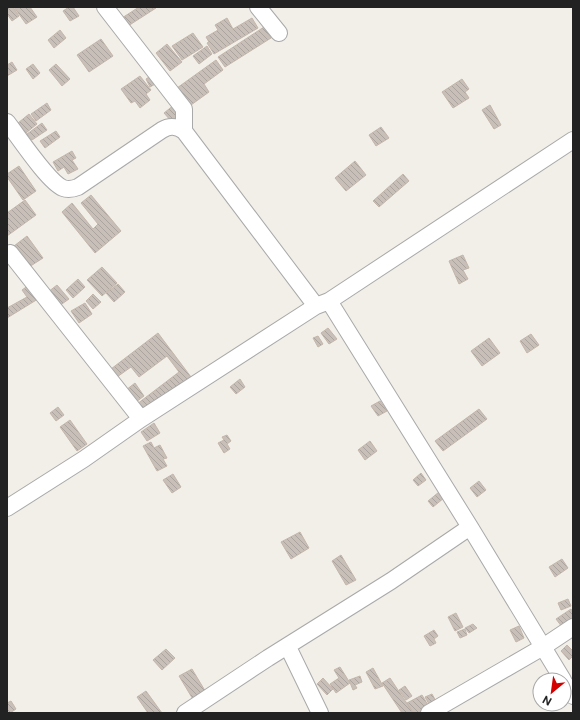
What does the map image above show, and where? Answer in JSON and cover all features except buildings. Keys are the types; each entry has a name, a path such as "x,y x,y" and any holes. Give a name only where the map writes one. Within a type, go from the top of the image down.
{"street":[{"path":"105,7 184,109 184,131"},
{"path":"258,7 279,33"},
{"path":"7,122 48,176 63,188 72,190 169,126 178,127 184,131 323,304 470,527 558,672"},
{"path":"7,508 84,459 141,419 323,304 573,140"},
{"path":"10,253 141,419"},
{"path":"185,713 391,581 470,527"},
{"path":"429,713 542,647 573,627"},
{"path":"288,647 320,713"}]}
